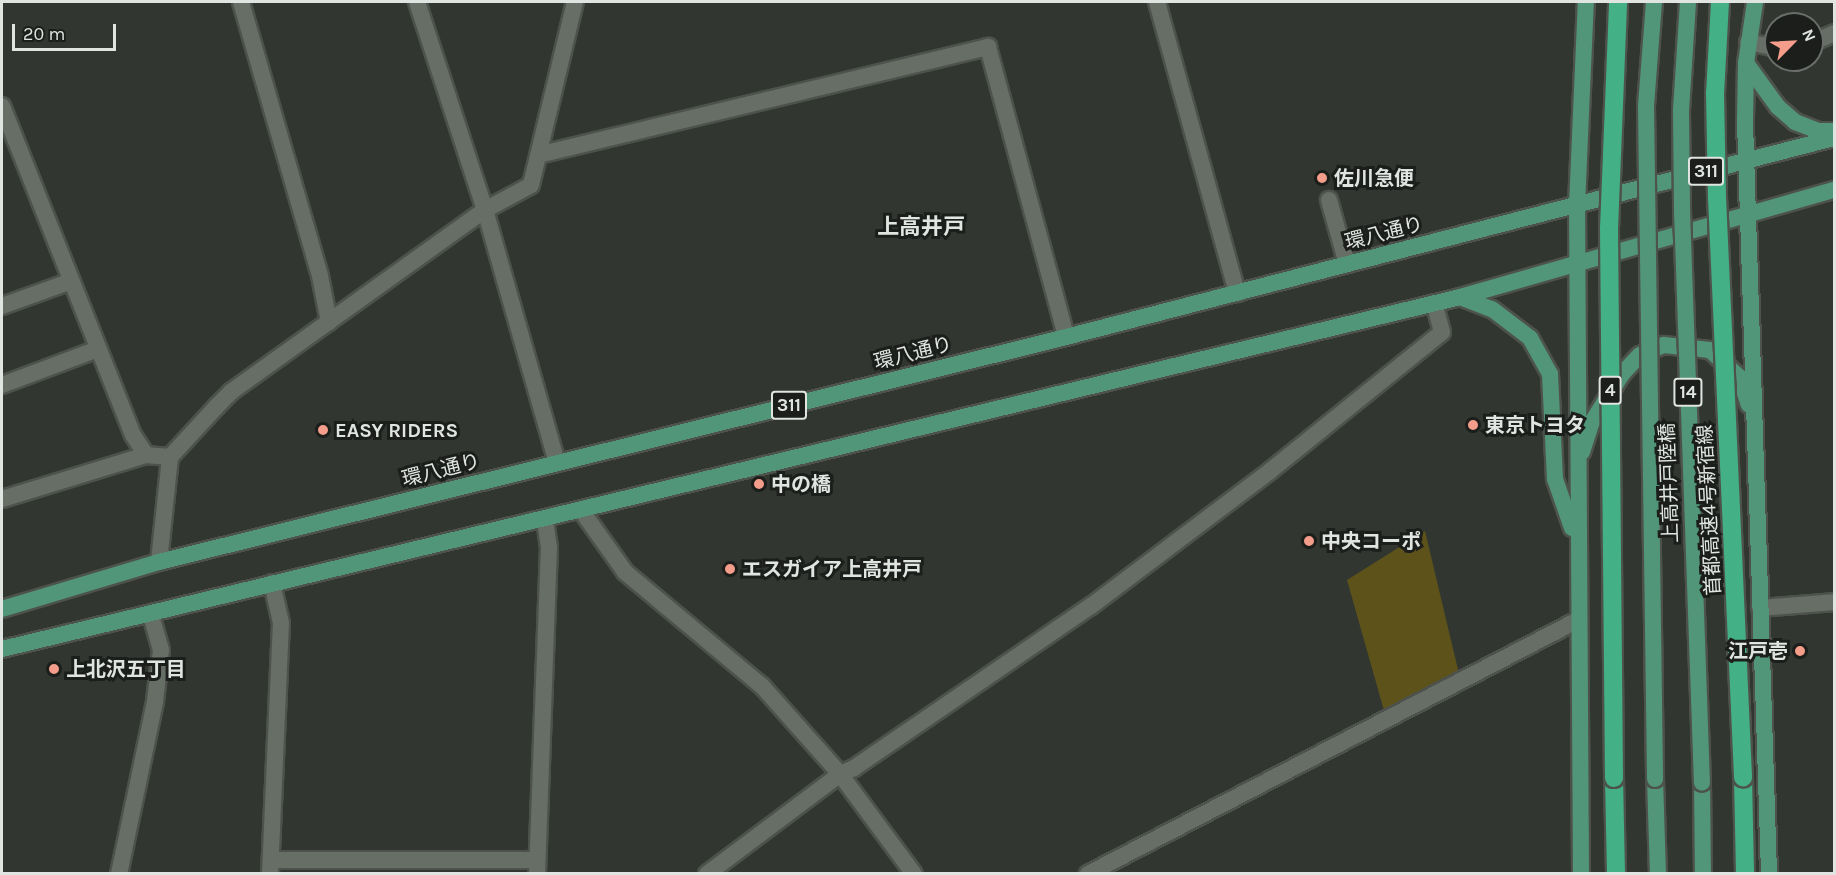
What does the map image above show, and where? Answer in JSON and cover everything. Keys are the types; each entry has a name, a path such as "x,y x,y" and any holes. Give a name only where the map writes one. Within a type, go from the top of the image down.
{"highway":[{"name":"4","path":"1616,873 1609,229 1618,2"},
{"name":"首都高速4号新宿線","path":"1720,2 1715,93 1717,197 1745,873"}],"main road":[{"path":"1581,873 1576,540 1577,205 1586,2"},
{"name":"上高井戸陸橋","path":"1654,2 1646,128 1658,873"},
{"name":"上高井戸陸橋","path":"1688,2 1681,111 1682,211 1702,783 1703,873"},
{"path":"1755,2 1746,63 1746,161 1769,873"},
{"path":"1746,63 1778,107 1795,122 1818,131 1834,131"},
{"name":"環八通り","path":"2,609 159,562 1066,337 1834,138"},
{"path":"2,649 151,615 272,583 546,519 1460,297 1577,266 1834,190"},
{"path":"1460,297 1492,309 1530,338 1550,374 1555,479 1576,540"},
{"path":"1577,468 1592,422 1622,374 1640,355 1664,345 1710,350 1740,378 1754,419"}],"street":[{"path":"241,2 320,276 329,322"},
{"path":"417,2 485,210 557,462"},
{"path":"159,562 170,457 232,391 485,210 531,185 542,154 574,2"},
{"path":"1157,2 1237,293"},
{"path":"1748,42 1764,45"},
{"path":"542,154 988,47 1066,337"},
{"path":"2,106 133,435 146,455"},
{"path":"1329,200 1347,264"},
{"path":"2,306 71,280"},
{"path":"707,873 840,774 854,768 1091,606 1270,471 1442,332 1434,303"},
{"path":"2,385 98,349"},
{"path":"2,499 146,455 170,457"},
{"path":"581,510 625,572 762,687 840,774 914,873"},
{"path":"272,583 281,623 270,867 537,867 549,548 546,519"},
{"path":"1760,608 1834,602"},
{"path":"119,873 155,701 161,650 151,615"},
{"path":"1088,873 1578,620"}],"shaded area":[{"path":"1425,531 1459,674 1385,714 1347,580"}],"place":[{"name":"佐川急便","path":"1322,178"},
{"name":"東京トヨタ","path":"1473,425"},
{"name":"EASY RIDERS","path":"323,430"},
{"name":"中の橋","path":"759,484"},
{"name":"中央コーポ","path":"1309,541"},
{"name":"エスガイア上高井戸","path":"730,569"},
{"name":"江戸壱","path":"1800,651"},
{"name":"上北沢五丁目","path":"54,669"}],"district":[{"name":"上高井戸","path":"921,228"}]}
